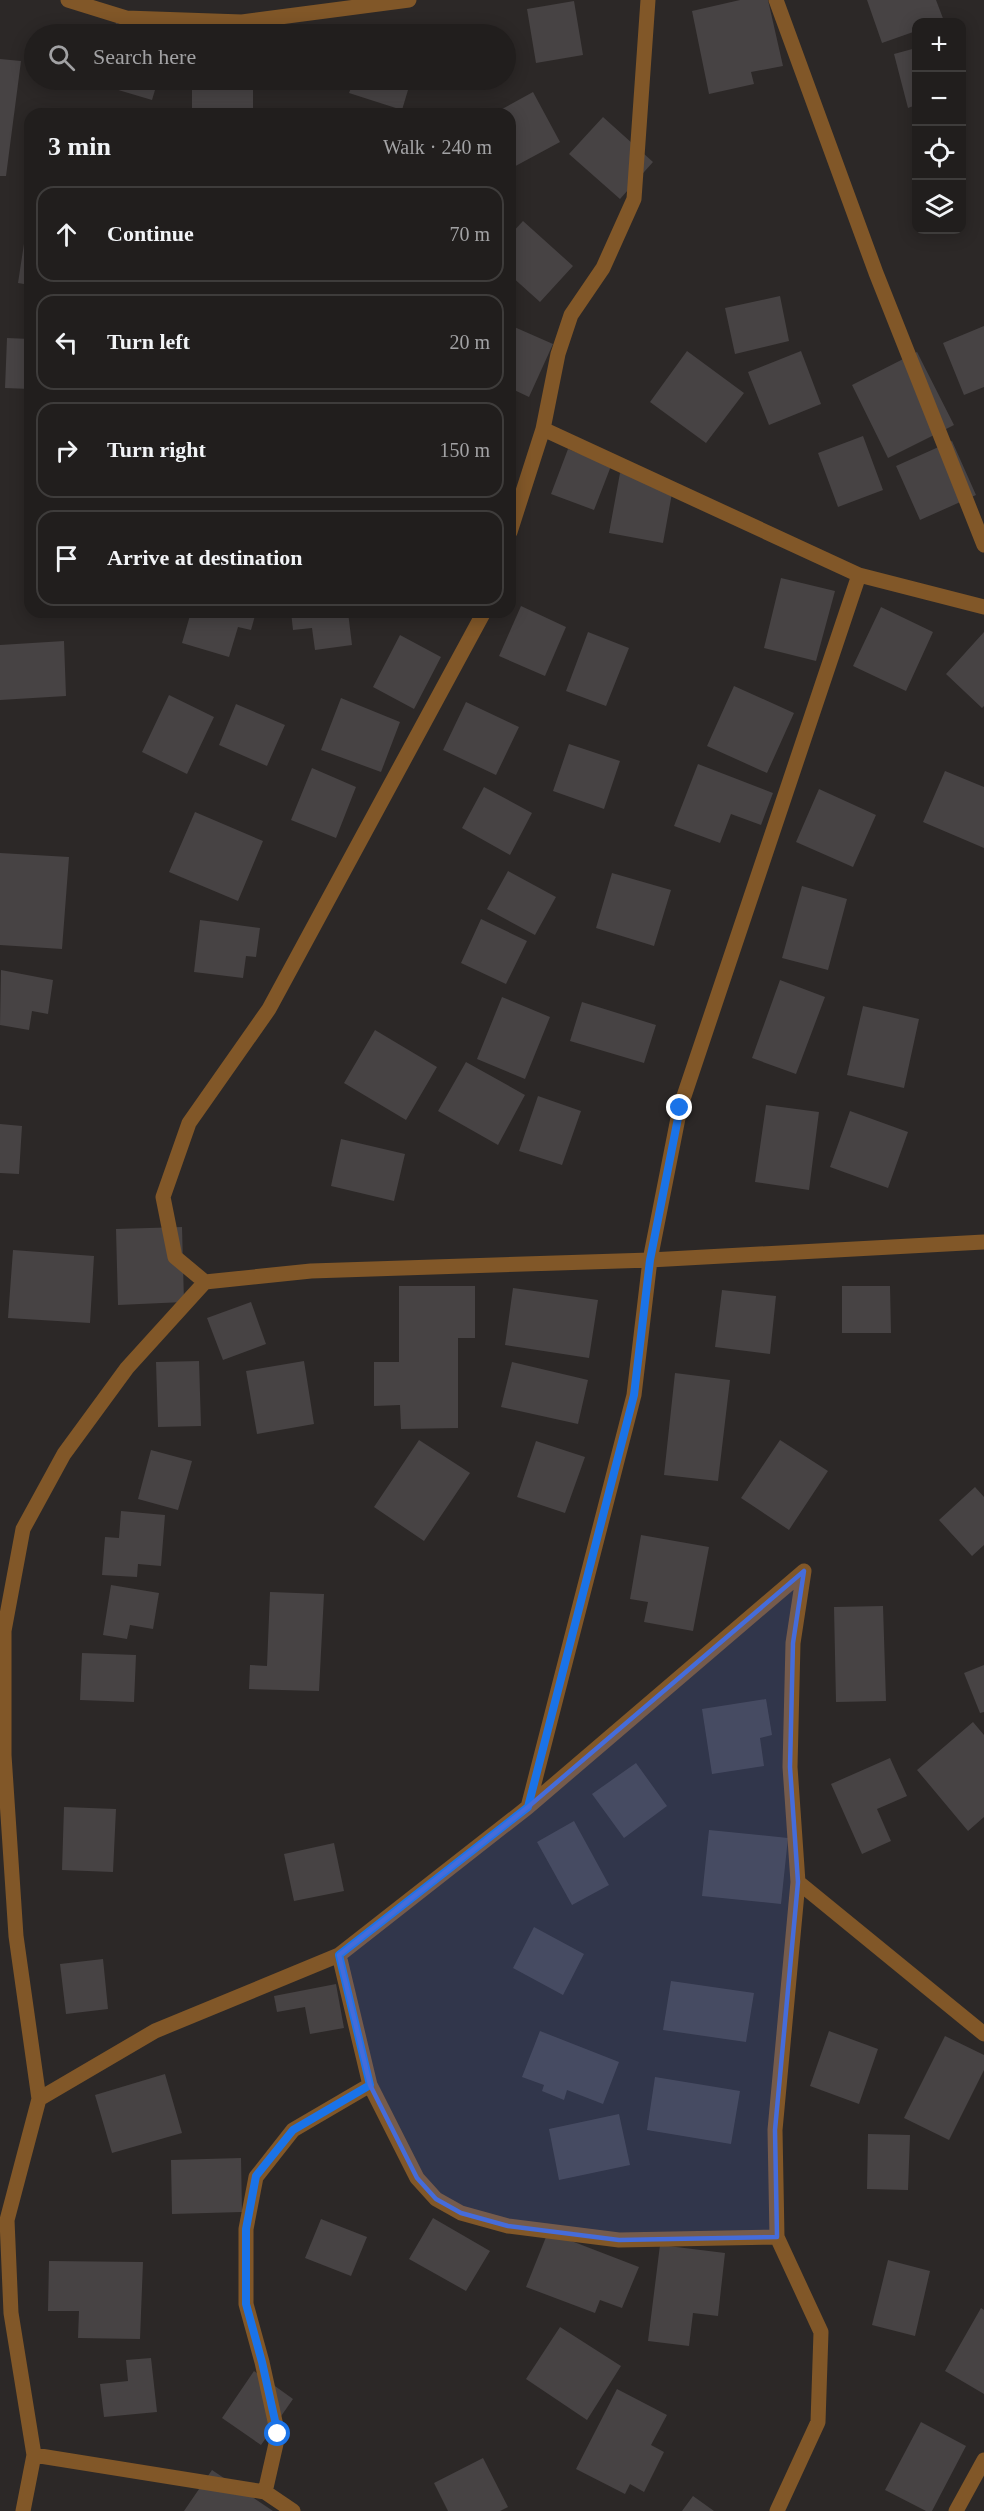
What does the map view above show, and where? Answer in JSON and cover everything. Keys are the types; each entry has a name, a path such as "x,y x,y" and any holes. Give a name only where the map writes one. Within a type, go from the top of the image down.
{"street":[{"path":"68,0 126,18 242,22 409,0"},
{"path":"516,513 543,429 558,354 571,315 603,268 634,199 648,0"},
{"path":"776,0 876,273 984,546"},
{"path":"543,429 859,575 984,607"},
{"path":"528,1807 634,1395 650,1260 680,1108 859,575"},
{"path":"205,1282 175,1257 163,1197 189,1123 269,1009 481,618"},
{"path":"23,2511 34,2455 11,2313 7,2220 39,2099 16,1935 4,1755 4,1631 23,1528 64,1454 127,1368 205,1282 311,1271 650,1260 984,1242"},
{"path":"39,2099 155,2031 339,1955 528,1807 804,1571 793,1643 790,1756 798,1882 775,2130 777,2237 821,2332 818,2422 777,2511"},
{"path":"798,1882 984,2034"},
{"path":"339,1955 370,2085 417,2178 436,2199 460,2213 508,2226 619,2240 777,2237"},
{"path":"265,2492 278,2434 246,2304 246,2229 256,2176 293,2130 370,2085"},
{"path":"34,2455 265,2492 293,2511"},
{"path":"956,2511 984,2460"}],"highlighted area":[{"path":"804,1571 793,1643 790,1767 798,1882 775,2130 777,2237 619,2240 508,2226 461,2213 436,2199 417,2178 370,2085 339,1955 528,1807"}],"building":[{"path":"740,0 768,0 783,66 751,72 754,84 709,94 692,11"},
{"path":"867,0 936,0 943,18 912,18 912,32 882,43"},
{"path":"574,1 583,55 536,63 527,9"},
{"path":"912,49 912,106 908,108 894,54"},
{"path":"0,59 21,61 6,176 0,176"},
{"path":"118,90 155,90 152,100"},
{"path":"192,90 253,90 253,108 192,108"},
{"path":"350,90 408,90 403,108 396,108 349,93"},
{"path":"533,92 560,142 516,166 516,108 504,108"},
{"path":"603,117 653,162 620,199 569,154"},
{"path":"523,221 573,266 540,302 516,280 516,229"},
{"path":"24,244 24,284 18,283"},
{"path":"780,296 789,341 735,354 725,308"},
{"path":"984,326 984,387 964,395 943,343"},
{"path":"516,328 553,344 529,397 516,391"},
{"path":"7,338 24,339 24,389 5,388"},
{"path":"687,351 744,393 706,443 650,402"},
{"path":"801,351 821,404 769,425 748,372"},
{"path":"917,352 954,425 888,458 852,385"},
{"path":"863,436 883,490 838,507 818,453"},
{"path":"952,441 976,495 920,520 896,466"},
{"path":"568,449 611,466 594,510 551,494"},
{"path":"620,473 674,482 663,543 609,533"},
{"path":"781,578 835,591 816,661 764,648"},
{"path":"521,606 566,627 545,676 499,656"},
{"path":"881,607 933,632 906,691 853,666"},
{"path":"189,618 254,618 251,630 238,627 229,657 182,643"},
{"path":"292,618 349,618 352,645 315,650 312,628 293,630"},
{"path":"588,632 629,648 606,706 566,691"},
{"path":"984,632 984,706 982,708 946,674"},
{"path":"400,635 441,657 414,709 373,687"},
{"path":"64,641 66,696 0,700 0,645"},
{"path":"734,686 794,713 767,773 707,746"},
{"path":"169,695 214,717 187,774 142,752"},
{"path":"341,698 400,722 381,772 321,750"},
{"path":"466,702 519,727 496,775 443,750"},
{"path":"236,704 285,725 267,766 219,745"},
{"path":"569,744 620,761 604,809 553,791"},
{"path":"698,764 773,793 761,825 731,814 720,843 674,826"},
{"path":"312,768 356,787 336,838 291,820"},
{"path":"945,771 984,787 984,848 923,822"},
{"path":"484,787 532,813 510,855 462,828"},
{"path":"819,789 876,815 853,867 796,842"},
{"path":"195,812 263,841 238,901 169,872"},
{"path":"0,853 69,857 62,949 0,945"},
{"path":"508,871 556,897 535,935 487,909"},
{"path":"612,873 671,890 654,946 596,928"},
{"path":"802,886 847,899 828,970 782,958"},
{"path":"481,919 527,941 506,984 461,963"},
{"path":"200,920 260,928 256,957 246,956 243,978 194,972"},
{"path":"1,970 53,980 48,1014 32,1011 29,1030 0,1025"},
{"path":"780,980 825,997 796,1074 752,1058"},
{"path":"502,997 550,1017 525,1079 477,1059"},
{"path":"582,1002 656,1025 644,1063 570,1041"},
{"path":"863,1006 919,1019 904,1088 847,1075"},
{"path":"375,1030 437,1067 406,1120 344,1083"},
{"path":"466,1062 525,1095 498,1145 438,1111"},
{"path":"538,1096 581,1111 562,1165 519,1151"},
{"path":"766,1105 819,1112 809,1190 755,1182"},
{"path":"850,1111 908,1132 888,1188 830,1167"},
{"path":"0,1124 22,1126 19,1174 0,1173"},
{"path":"341,1139 405,1154 394,1201 331,1186"},
{"path":"182,1227 184,1302 118,1305 116,1229"},
{"path":"13,1250 94,1256 90,1323 8,1318"},
{"path":"399,1286 475,1286 475,1338 458,1338 458,1428 401,1429 400,1405 374,1406 374,1362 399,1362"},
{"path":"842,1286 890,1286 891,1333 842,1333"},
{"path":"513,1288 598,1300 589,1358 505,1345"},
{"path":"722,1290 776,1296 770,1354 715,1347"},
{"path":"251,1302 266,1344 223,1360 207,1318"},
{"path":"199,1361 201,1426 158,1427 156,1362"},
{"path":"304,1361 314,1424 257,1434 246,1371"},
{"path":"512,1362 588,1380 578,1424 501,1407"},
{"path":"675,1373 730,1380 718,1481 664,1475"},
{"path":"419,1440 470,1473 424,1541 374,1507"},
{"path":"780,1440 828,1471 789,1530 741,1498"},
{"path":"536,1441 585,1457 565,1513 517,1497"},
{"path":"151,1450 192,1461 178,1510 138,1499"},
{"path":"975,1487 984,1497 984,1545 972,1556 939,1520"},
{"path":"121,1511 165,1515 161,1566 138,1564 137,1577 102,1575 105,1537 119,1538"},
{"path":"641,1535 709,1547 693,1631 644,1622 648,1602 630,1599"},
{"path":"111,1585 159,1593 153,1629 130,1625 127,1639 103,1635"},
{"path":"270,1592 324,1594 319,1691 249,1689 250,1665 267,1666"},
{"path":"883,1606 886,1701 836,1702 834,1607"},
{"path":"82,1653 136,1655 134,1702 80,1700"},
{"path":"984,1665 984,1712 980,1713 964,1673"},
{"path":"766,1699 772,1735 760,1738 764,1766 712,1774 702,1709"},
{"path":"973,1722 984,1735 984,1817 968,1831 917,1770"},
{"path":"890,1758 907,1796 877,1809 891,1841 862,1854 831,1784"},
{"path":"636,1763 667,1806 624,1838 592,1794"},
{"path":"64,1807 116,1809 113,1872 62,1870"},
{"path":"574,1821 609,1885 572,1905 537,1842"},
{"path":"709,1830 788,1838 781,1904 702,1896"},
{"path":"334,1843 344,1891 294,1901 284,1854"},
{"path":"534,1927 584,1954 563,1995 513,1968"},
{"path":"103,1959 108,2009 66,2014 60,1964"},
{"path":"671,1981 754,1993 746,2042 663,2030"},
{"path":"336,1984 344,2028 310,2034 305,2007 277,2012 274,1996"},
{"path":"540,2031 619,2062 603,2104 567,2090 564,2100 542,2091 544,2085 522,2077"},
{"path":"829,2031 878,2049 859,2104 810,2086"},
{"path":"945,2036 984,2055 984,2070 949,2140 904,2118"},
{"path":"165,2074 182,2133 112,2153 95,2095"},
{"path":"655,2077 740,2091 731,2144 647,2130"},
{"path":"619,2114 630,2165 559,2180 549,2129"},
{"path":"868,2134 910,2135 908,2190 867,2189"},
{"path":"241,2158 242,2212 172,2214 171,2160"},
{"path":"433,2218 490,2251 466,2291 409,2259"},
{"path":"321,2219 367,2237 351,2276 305,2258"},
{"path":"548,2232 639,2267 622,2308 600,2300 595,2313 526,2287"},
{"path":"660,2245 725,2253 718,2316 693,2313 689,2346 648,2341"},
{"path":"888,2260 930,2271 915,2336 872,2325"},
{"path":"49,2261 143,2262 140,2339 78,2338 79,2311 48,2311"},
{"path":"981,2308 984,2310 984,2394 945,2371"},
{"path":"560,2327 621,2366 587,2420 526,2379"},
{"path":"151,2358 157,2412 104,2417 100,2384 128,2381 126,2360"},
{"path":"254,2371 293,2399 261,2445 222,2418"},
{"path":"617,2389 667,2415 651,2445 664,2452 644,2492 630,2484 625,2494 576,2469"},
{"path":"921,2422 966,2446 932,2511 926,2511 885,2490"},
{"path":"483,2458 508,2507 500,2511 448,2511 434,2483"},
{"path":"212,2470 273,2511 184,2511"},
{"path":"693,2496 714,2511 682,2511"}],"route":[{"path":"278,2434 246,2304 246,2229 256,2176 293,2130 370,2085 339,1955 528,1807 634,1395 650,1260 680,1108"}]}
